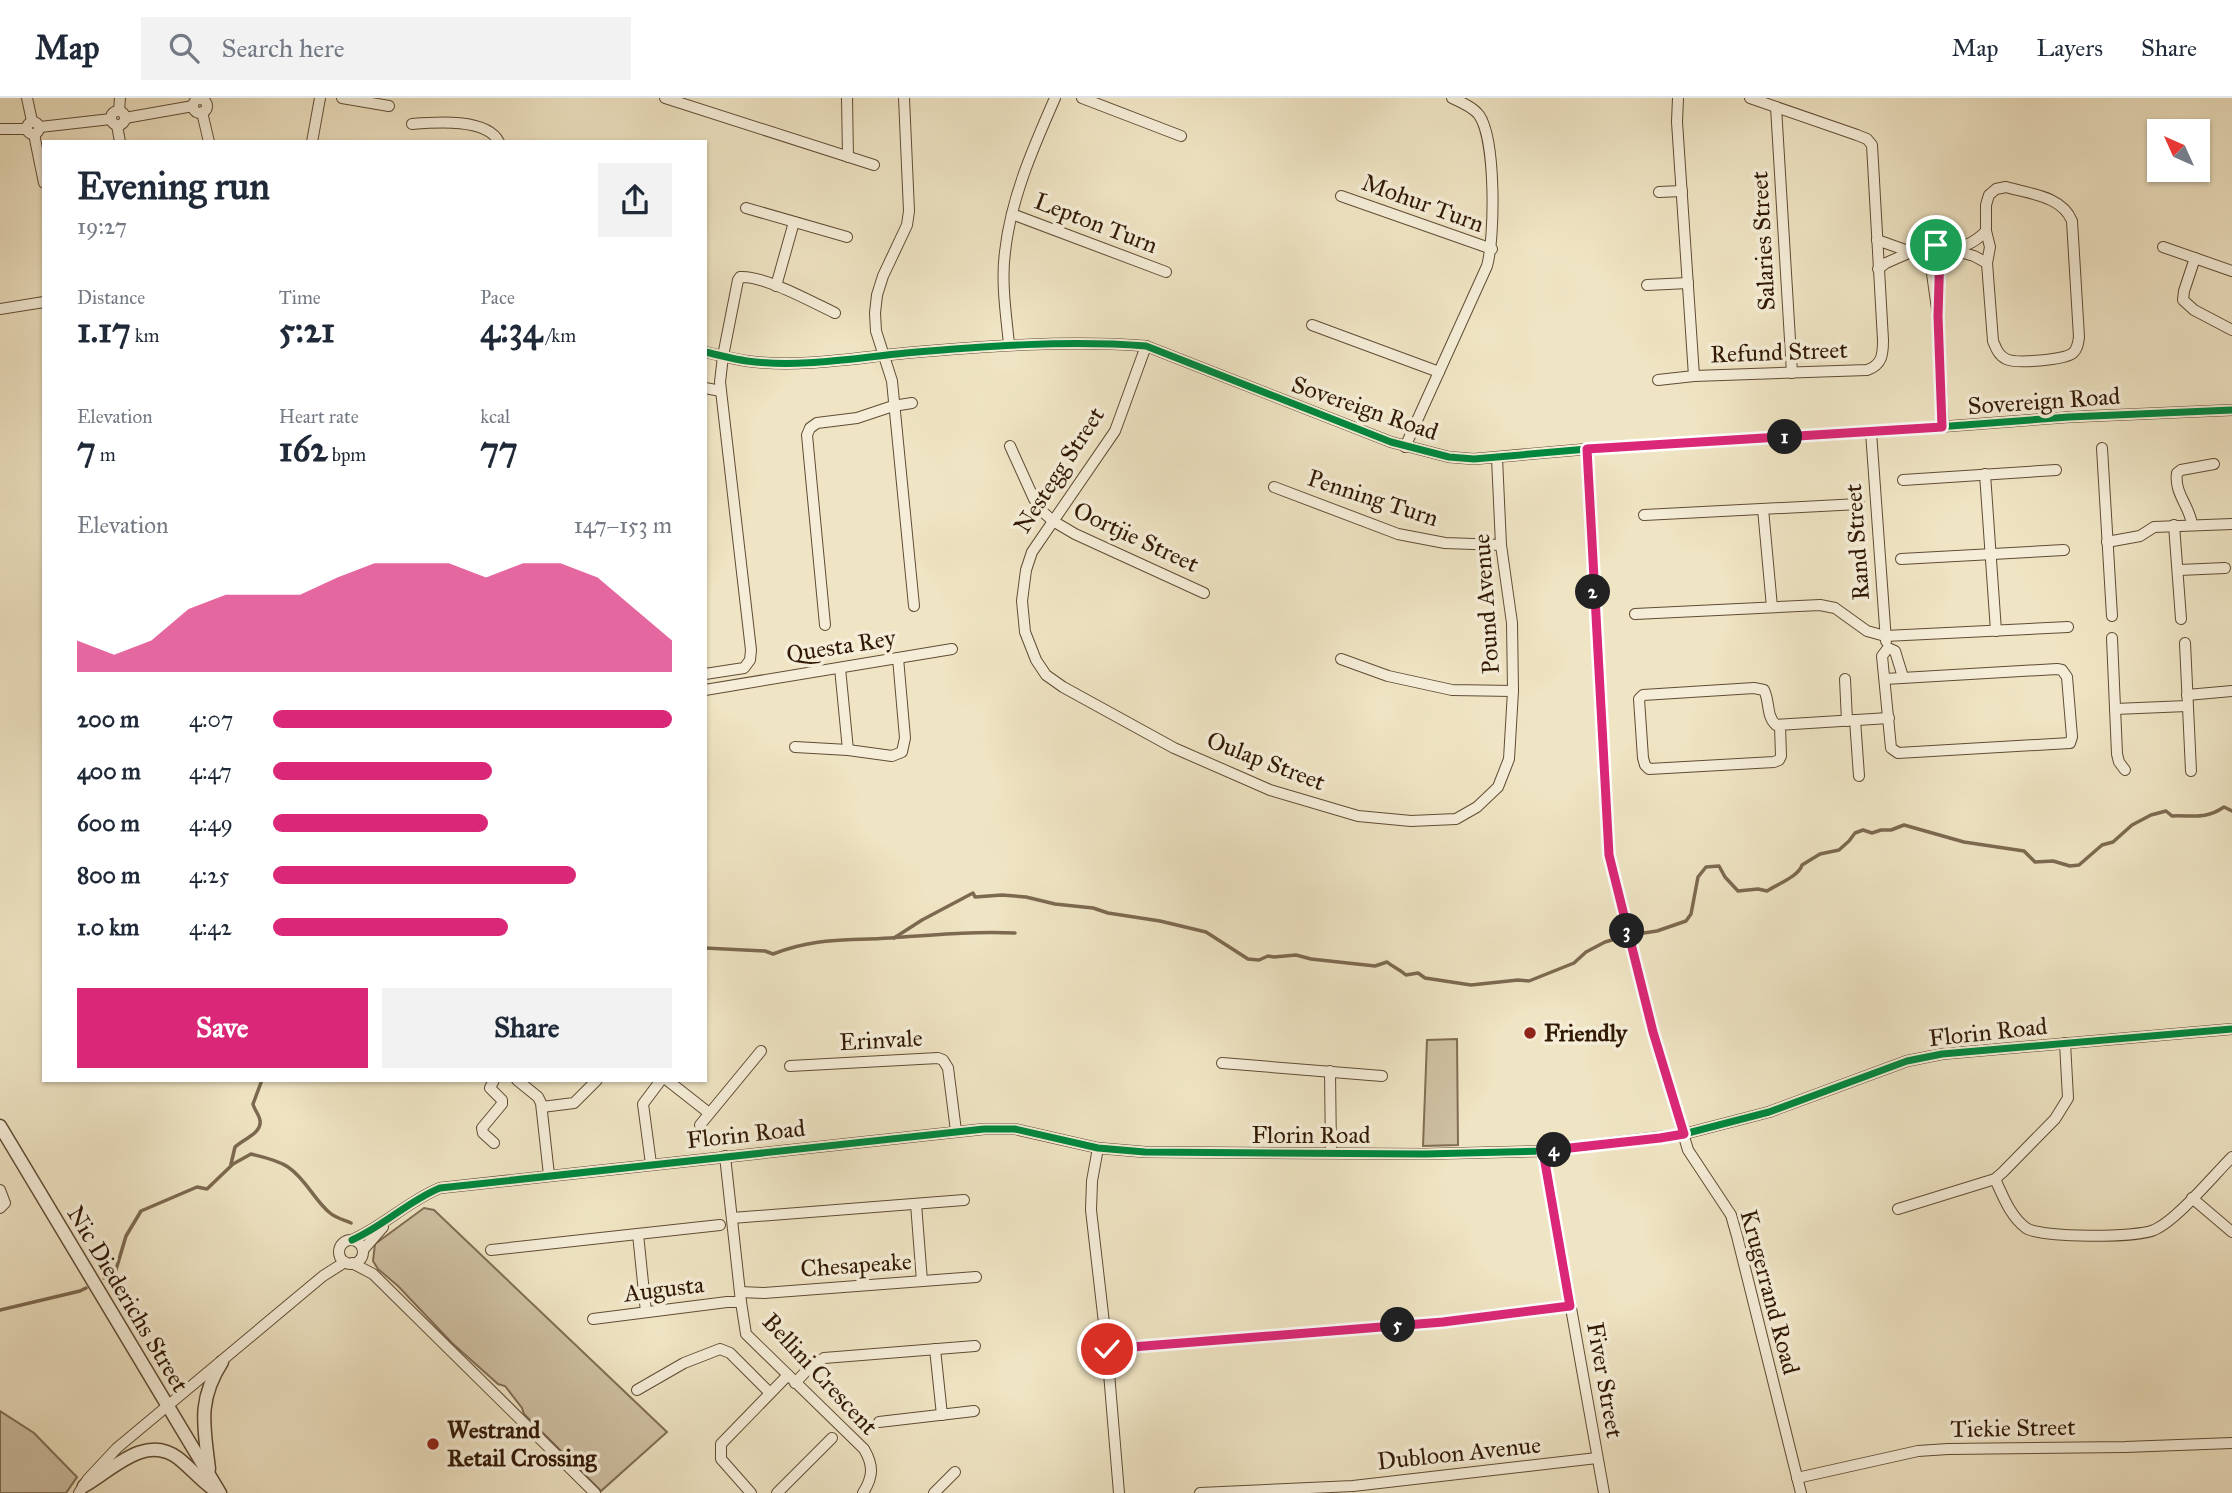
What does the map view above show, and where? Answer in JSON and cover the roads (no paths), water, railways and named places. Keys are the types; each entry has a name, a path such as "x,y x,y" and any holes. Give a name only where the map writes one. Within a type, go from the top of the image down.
{"street":[{"path":"27,98 42,173"},
{"path":"120,98 120,140"},
{"path":"312,140 320,98"},
{"path":"342,98 389,106"},
{"path":"665,98 686,102 874,165"},
{"path":"847,98 848,157"},
{"path":"904,98 909,211 907,225 877,295 876,331 892,381 914,606"},
{"path":"1009,344 1004,254 1026,164 1055,98"},
{"path":"1082,98 1181,136"},
{"path":"1405,447 1488,266 1492,249 1494,225 1488,138 1476,111 1452,98"},
{"name":"Refund Street","path":"1678,98 1677,122 1694,376 1867,370 1880,363 1883,352 1872,145 1867,139 1857,135 1750,98"},
{"path":"0,129 118,118 200,104 209,140"},
{"name":"Salaries Street","path":"1776,107 1792,373"},
{"path":"412,124 458,123 489,130 498,140"},
{"path":"2006,187 2064,206 2072,221 2079,337 2074,352 2056,358 2018,362 2005,358 1998,352 1993,341 1987,263 1990,247 1986,231 1986,205 1989,195 1996,189 2006,187"},
{"path":"1659,192 1682,191"},
{"name":"Mohur Turn","path":"1341,195 1492,249"},
{"path":"746,208 847,237"},
{"name":"Lepton Turn","path":"1012,214 1166,272"},
{"path":"776,286 794,222"},
{"path":"1952,250 1975,241 1986,231"},
{"path":"1877,240 1911,252 1929,252"},
{"path":"1938,316 1929,252 1934,245 1940,250 1938,316 1942,427"},
{"path":"2164,247 2232,271"},
{"path":"1940,250 1968,253 1987,263"},
{"path":"1878,269 1911,252"},
{"path":"2195,258 2183,300 2194,310 2232,330"},
{"path":"707,674 744,668 750,660 751,650 721,391 723,356 738,280 747,276 835,313"},
{"path":"1647,285 1688,283"},
{"path":"0,309 42,302"},
{"path":"1312,325 1439,372"},
{"name":"Sovereign Road","path":"707,352 745,361 782,364 1009,344 1109,343 1146,346 1405,447 1450,457 1497,458 1587,449 2070,417 2232,410"},
{"name":"Nestegg Street","path":"1036,660 1025,632 1022,601 1026,570 1032,552 1115,431 1146,346"},
{"path":"1658,380 1694,376"},
{"path":"707,388 721,391"},
{"path":"825,625 807,435 810,428 817,423 857,418 893,406 912,403"},
{"name":"Rand Street","path":"1871,432 1888,648"},
{"name":"Oortjie Street","path":"1010,446 1034,499 1053,521 1075,534 1204,593"},
{"name":"Krugerrand Road","path":"1587,449 1609,855 1653,1032 1688,1150 1731,1215 1801,1493"},
{"path":"2102,449 2112,616"},
{"name":"Pound Avenue","path":"1497,458 1502,545 1512,623 1513,691 1509,759 1498,787"},
{"path":"2192,524 2188,508 2178,494 2177,473 2214,464"},
{"path":"1903,480 2056,470"},
{"path":"1985,474 1996,631"},
{"name":"Penning Turn","path":"1274,487 1398,534 1446,543 1502,545"},
{"path":"1644,515 1859,504"},
{"path":"1762,509 1772,607"},
{"path":"2107,542 2140,536 2154,527 2232,524"},
{"path":"2174,525 2181,619"},
{"path":"1901,559 2064,550"},
{"path":"2179,570 2225,568"},
{"path":"1635,614 1829,606 1867,631 1885,636 2068,627"},
{"path":"2112,638 2116,754 2125,770"},
{"path":"2185,643 2191,771"},
{"path":"1885,679 2057,668 2067,677 2072,737 2070,743 1894,752 1891,748 1882,656 1888,648 1895,651 1903,677"},
{"name":"Questa Rey","path":"707,690 952,649"},
{"path":"795,747 892,756 902,752 905,738 898,658"},
{"path":"1341,659 1388,676 1452,690 1513,691"},
{"name":"Oulap Street","path":"1036,660 1046,675 1063,687 1174,748 1270,790 1358,816 1411,821 1455,819 1477,807 1498,787"},
{"path":"840,668 848,750"},
{"path":"1845,679 1859,776"},
{"path":"1780,726 1781,756 1774,762 1649,769 1643,758 1639,699 1643,695 1754,688 1763,690 1772,721 1780,726 1889,718"},
{"path":"2115,709 2232,691"},
{"name":"Florin Road","path":"352,1240 390,1219 408,1204 440,1188 956,1131 1008,1128 1098,1149 1211,1154 1543,1151 1660,1138 1769,1112 1907,1061 1942,1054 2232,1029"},
{"path":"1898,1209 1995,1178 2055,1119 2068,1098 2065,1043"},
{"path":"699,1125 761,1051"},
{"name":"Erinvale","path":"790,1066 938,1058 943,1060 948,1068 956,1131"},
{"path":"1222,1063 1382,1076"},
{"path":"1330,1071 1331,1153"},
{"path":"493,1082 490,1088 502,1100 502,1104 482,1128 483,1133 494,1143"},
{"path":"519,1082 538,1097 542,1107 549,1175"},
{"path":"542,1107 574,1103 595,1082"},
{"path":"651,1164 643,1104 660,1082"},
{"path":"670,1082 709,1113"},
{"name":"Nic Diederichs Street","path":"0,1126 220,1493"},
{"path":"1098,1149 1092,1181 1091,1210 1107,1349 1119,1493"},
{"name":"Fiver Street","path":"1543,1151 1604,1493"},
{"name":"Bellini Crescent","path":"725,1156 746,1334 864,1449 872,1463 871,1481 863,1493"},
{"path":"1995,1178 2012,1214 2033,1232 2090,1235 2143,1233 2162,1225 2232,1157"},
{"path":"0,1190 5,1203 0,1208"},
{"path":"2192,1198 2232,1232"},
{"path":"732,1217 964,1200"},
{"path":"916,1204 922,1281"},
{"name":"Florin Road","path":"363,1252 390,1219"},
{"path":"491,1250 720,1225"},
{"path":"638,1234 646,1312"},
{"path":"346,1259 344,1242 352,1240 359,1243 373,1274"},
{"path":"82,1489 117,1448 323,1276 346,1259 359,1260 363,1252"},
{"path":"346,1259 373,1274 596,1493"},
{"name":"Chesapeake","path":"740,1297 975,1277"},
{"name":"Augusta","path":"593,1319 727,1302 740,1297"},
{"path":"1107,1349 1443,1322 1570,1306"},
{"path":"751,1493 723,1462 720,1448 724,1439 770,1392 824,1358 975,1346"},
{"path":"637,1390 684,1363 720,1349 730,1353 770,1392"},
{"path":"936,1349 942,1415"},
{"path":"209,1476 204,1406 213,1376 222,1362"},
{"path":"879,1422 974,1411"},
{"path":"777,1493 832,1438"},
{"name":"Tiekie Street","path":"1797,1478 1918,1451 1987,1447 2125,1447 2232,1443"},
{"path":"82,1489 133,1454 160,1451 176,1456 205,1484 220,1493"},
{"name":"Dubloon Avenue","path":"1200,1493 1353,1486 1597,1458"},
{"path":"934,1493 955,1472"}],"waterway":[{"path":"1637,934 1657,931 1686,921 1691,914 1698,877 1706,867 1719,866 1738,891 1767,891 1793,876 1802,865 1820,854 1839,850 1855,833 1863,830 1872,833 1904,825 1964,842 2024,851 2035,862 2053,861 2070,866 2079,865 2102,845 2113,842 2132,825 2151,815 2166,811 2172,816 2199,816 2211,814 2224,807 2232,811"},
{"path":"894,938 973,893 975,897 1002,895 1093,908 1206,932 1248,959 1296,955 1375,966 1387,962 1406,975 1418,973 1425,978 1471,985 1529,981 1574,963 1586,952 1619,938"},
{"path":"707,948 765,951 773,954 803,945 831,941 1015,933"},
{"path":"231,1164 235,1147 255,1133 260,1125 253,1104 261,1082"},
{"path":"104,1278 115,1273 126,1236 141,1211 197,1187 207,1189 233,1164 251,1154 288,1167 300,1177 330,1213 351,1223"},
{"path":"0,1310 86,1288"}],"place":[{"name":"Friendly","path":"1530,1033"},
{"name":"Westrand Retail Crossing","path":"433,1444"}]}
